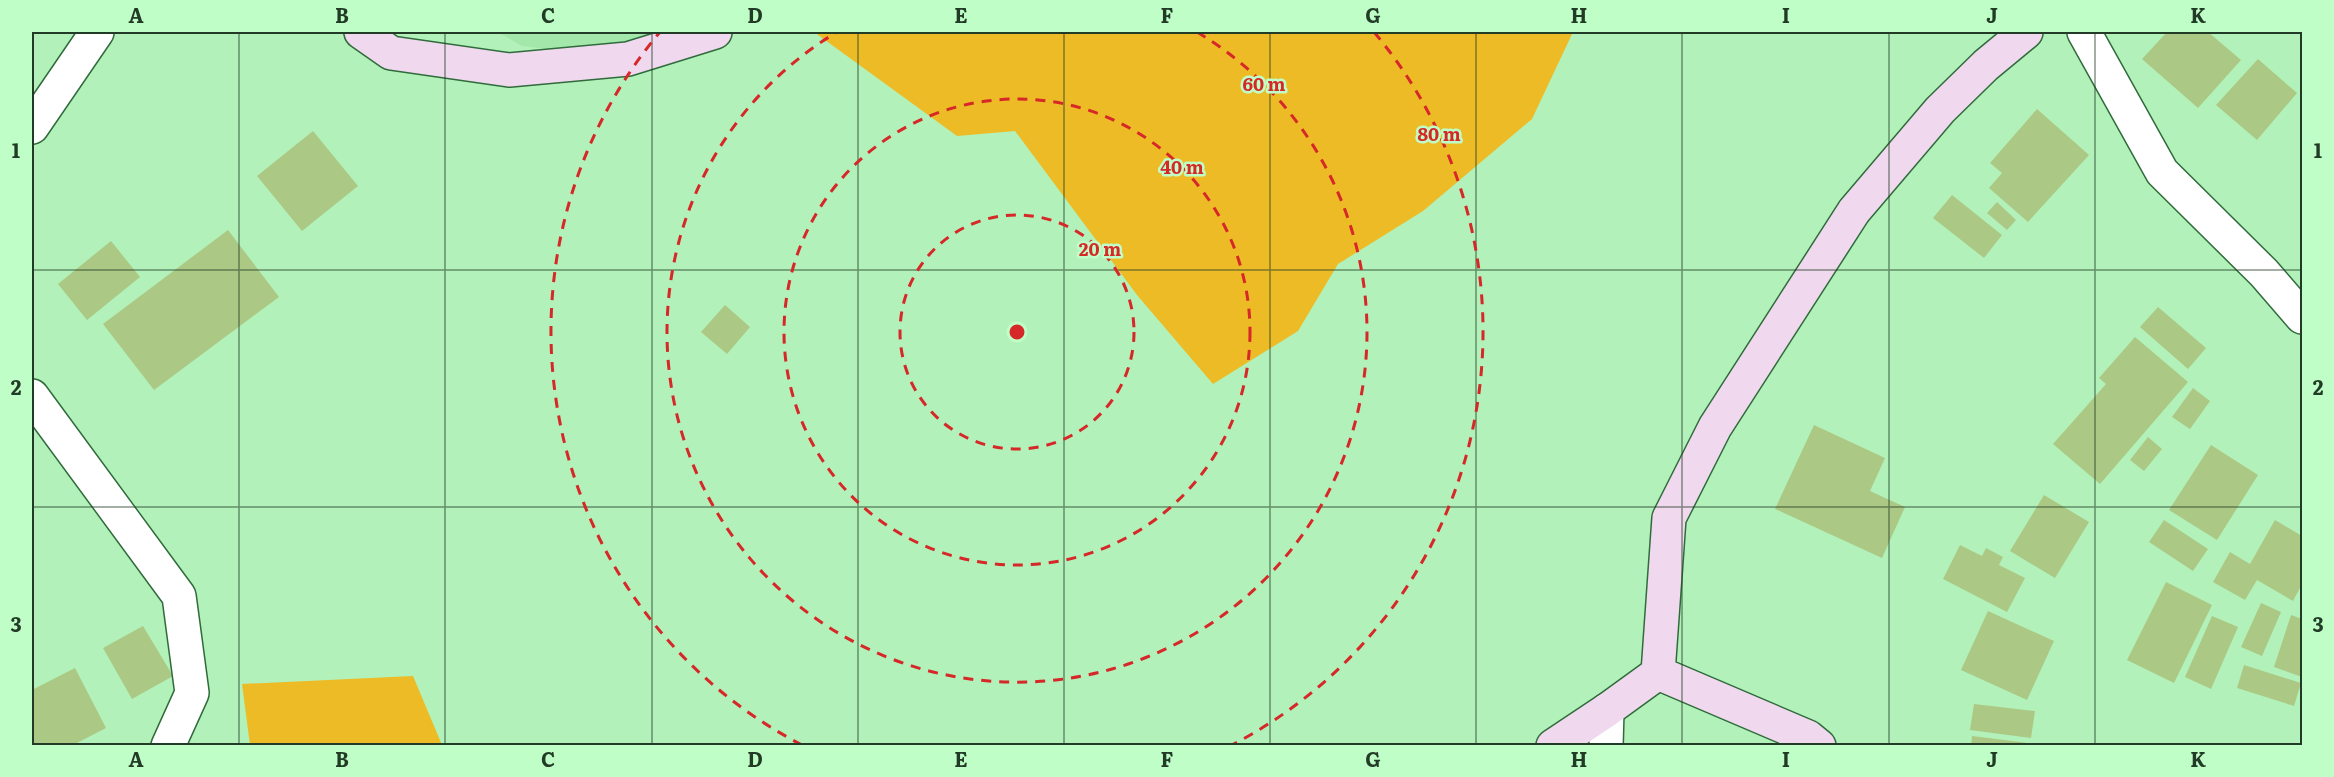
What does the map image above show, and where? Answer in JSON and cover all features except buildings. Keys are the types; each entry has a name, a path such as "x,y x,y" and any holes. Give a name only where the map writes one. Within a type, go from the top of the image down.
{"street":[{"path":"32,127 97,32"},
{"path":"361,32 391,53 509,70 628,59 715,32"},
{"path":"1553,746 1658,673 1669,518 1715,427 1854,211 1940,110 1986,65 2026,32"},
{"path":"2084,32 2162,172 2264,273 2302,317"},
{"path":"32,396 178,597 192,693 168,746"},
{"path":"1658,673 1808,737 1819,746"},
{"path":"1606,746 1607,710"}],"shaded area":[{"path":"498,32 670,32 642,60 522,46"},
{"path":"814,32 1573,32 1532,119 1423,211 1338,264 1298,331 1213,384 1137,295 1015,131 957,136"},
{"path":"413,676 442,745 250,745 242,684"}]}
